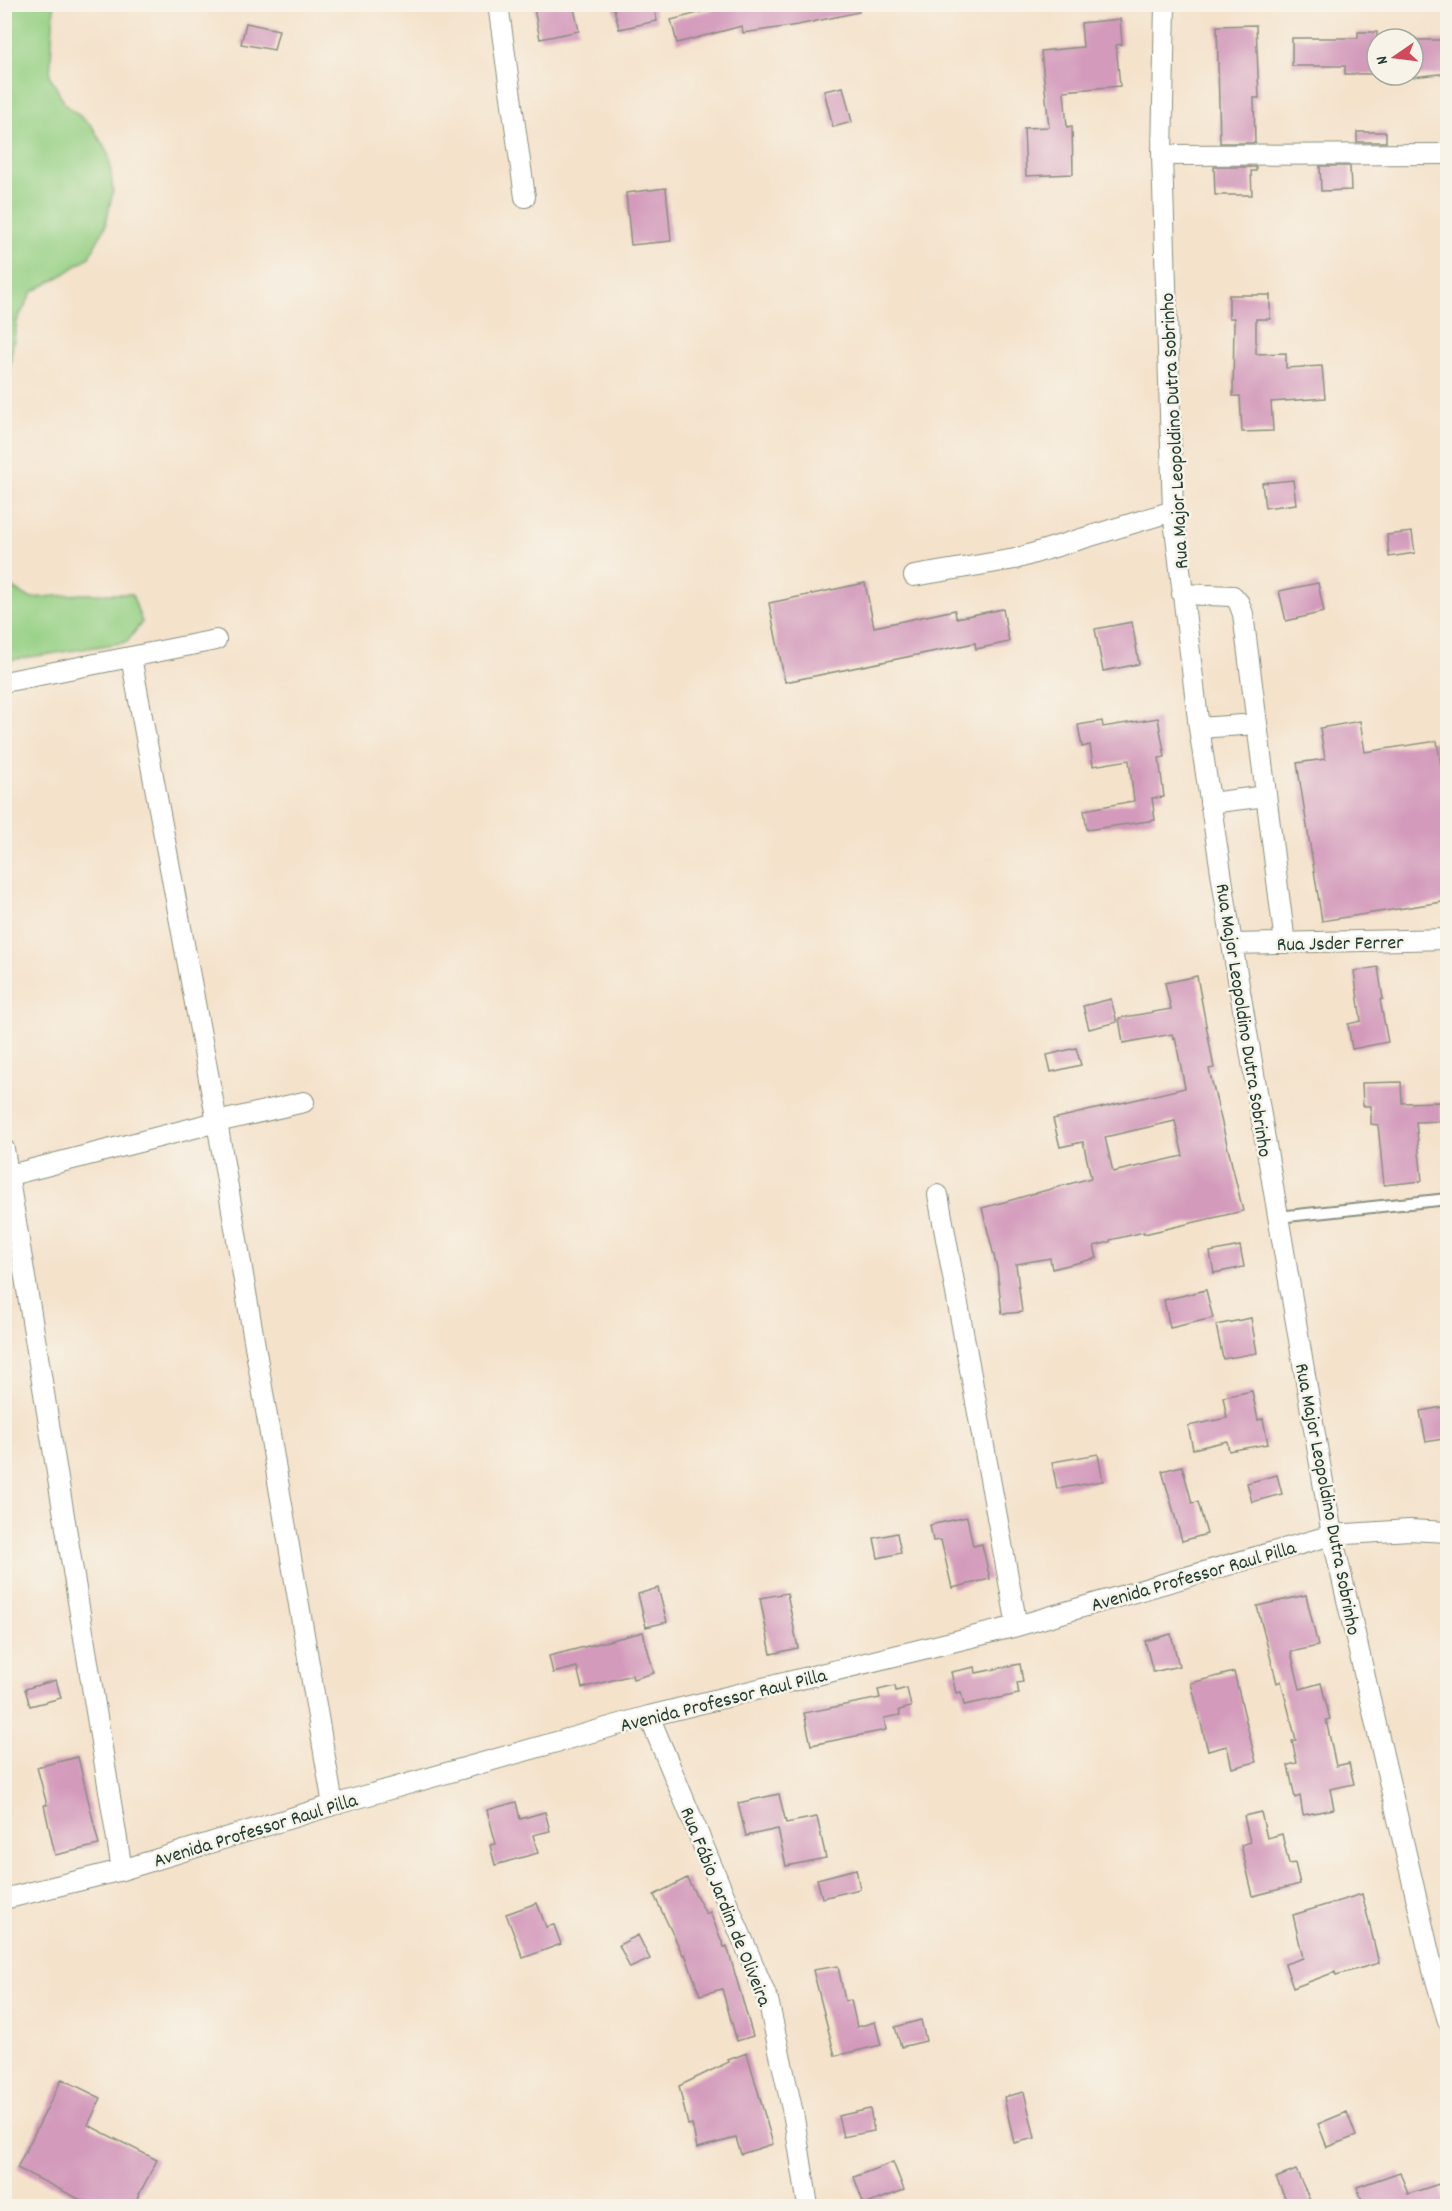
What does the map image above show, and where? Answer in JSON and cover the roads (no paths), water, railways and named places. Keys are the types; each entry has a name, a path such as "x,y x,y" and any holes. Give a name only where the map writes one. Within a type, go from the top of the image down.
{"street":[{"path":"498,4 525,197"},
{"name":"Rua Major Leopoldino Dutra Sobrinho","path":"1165,4 1162,154 1173,511 1199,728 1232,944 1332,1535 1433,1970 1448,2021"},
{"path":"1162,154 1448,154"},
{"path":"914,576 1015,559 1173,511"},
{"path":"1182,594 1233,596 1239,603 1243,614 1285,943"},
{"path":"4,682 216,640"},
{"path":"131,657 217,1122 333,1805"},
{"path":"1199,728 1257,724"},
{"path":"1210,803 1266,796"},
{"name":"Rua Jsder Ferrer","path":"1232,944 1448,939"},
{"path":"10,1175 304,1102"},
{"path":"4,1149 122,1870"},
{"path":"938,1195 1017,1626"},
{"name":"Avenida Professor Raul Pilla","path":"4,1899 122,1870 333,1805 649,1716 1017,1626 1332,1535 1409,1530 1448,1532"},
{"name":"Rua Fábio Jardim de Oliveira","path":"649,1716 768,2000 794,2118 808,2206"}],"lane":[{"path":"1278,1217 1448,1199"}]}
